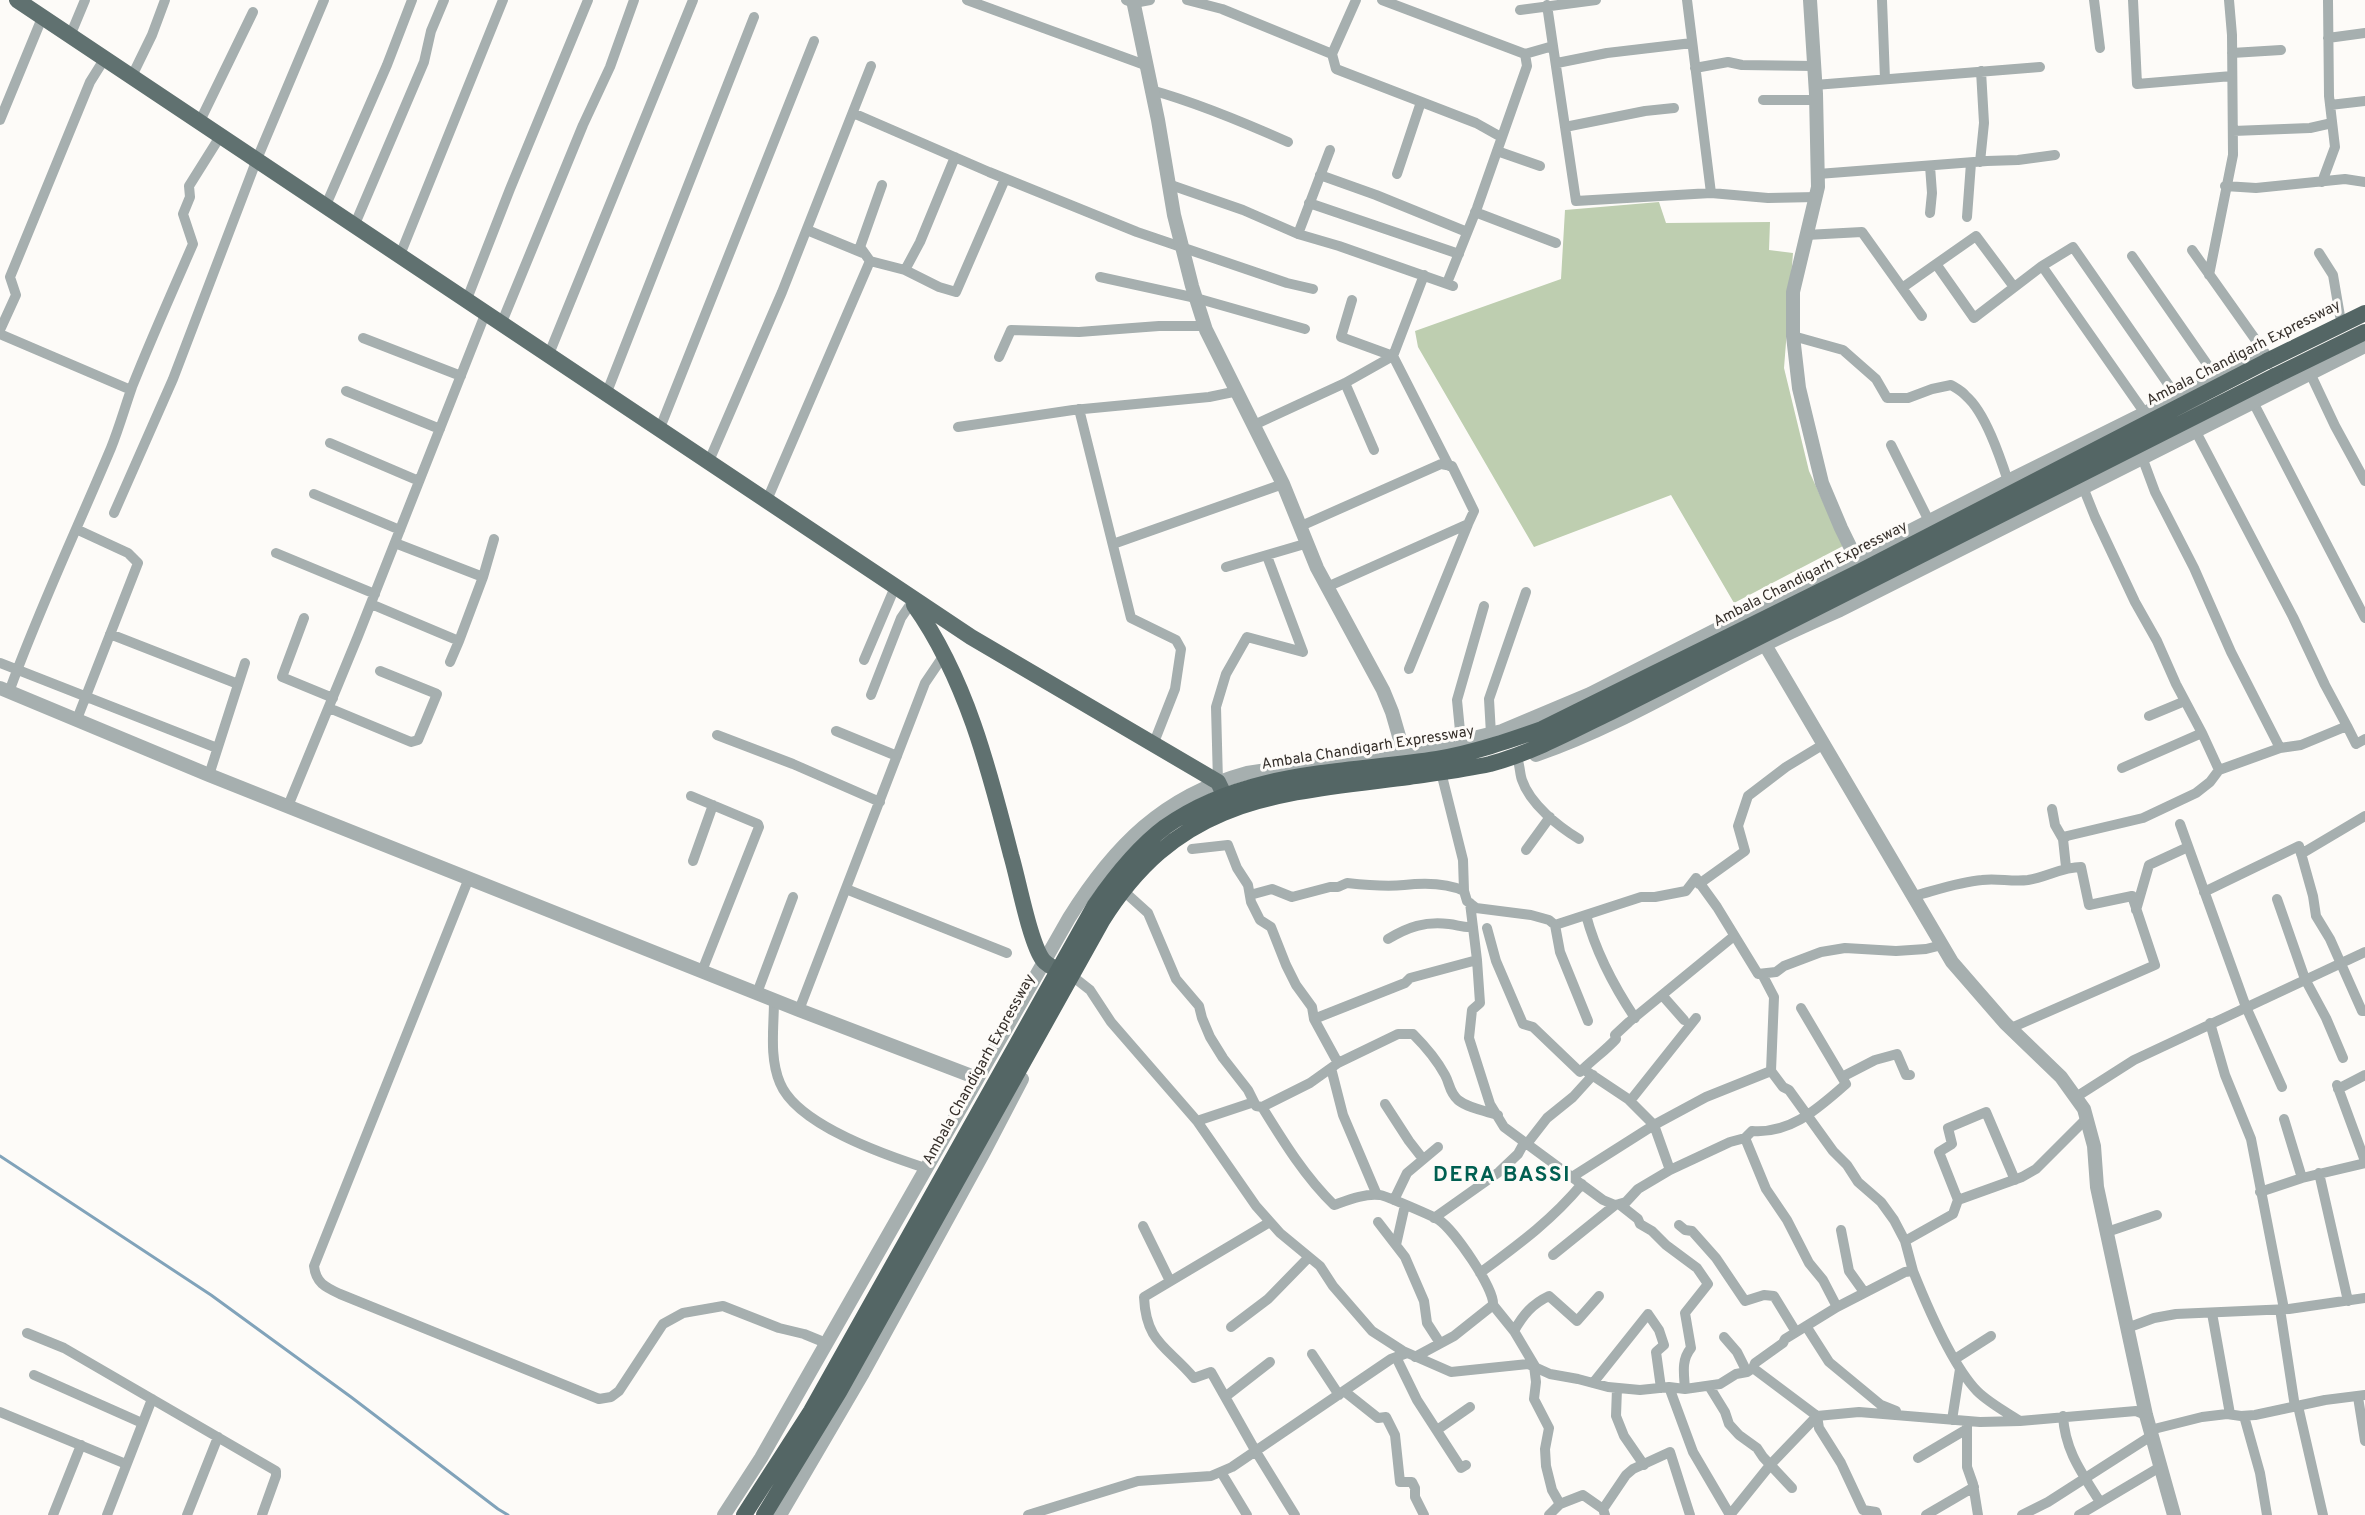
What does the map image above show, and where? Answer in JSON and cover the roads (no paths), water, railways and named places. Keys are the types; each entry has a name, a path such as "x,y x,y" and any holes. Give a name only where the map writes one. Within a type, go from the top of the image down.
{"highway":[{"name":"Ambala Chandigarh Expressway","path":"744,1515 811,1411 1089,914 1131,858 1166,827 1220,797 1270,781 1438,758 1490,748 1542,729 1863,570 2365,313"},
{"name":"Ambala Chandigarh Expressway","path":"2273,359 2300,373 2365,332"},
{"name":"Ambala Chandigarh Expressway","path":"764,1515 840,1392 1096,931 1118,896 1152,858 1167,845 1225,812 1267,798 1490,764 1537,748 1615,710 2273,359"}],"main road":[{"path":"17,0 607,392 905,595 970,637 1218,782 1235,816"},
{"path":"905,595 934,633 970,712 998,803 1034,939 1043,961 1076,980"}],"street":[{"path":"70,36 85,0"},
{"path":"132,76 165,0"},
{"path":"114,513 173,379 257,159 324,0"},
{"path":"326,205 387,65 412,0"},
{"path":"355,224 424,62 431,31 444,0"},
{"path":"400,255 503,0"},
{"path":"467,299 588,0"},
{"path":"502,322 583,125 610,67 634,0"},
{"path":"549,354 693,0"},
{"path":"967,0 1145,65"},
{"path":"1150,0 1131,1 1182,248 1205,326 1283,484 1327,587 1388,701 1411,785"},
{"path":"1187,0 1222,9 1332,54"},
{"path":"1356,0 1332,54 1336,69 1476,123 1501,137"},
{"path":"1382,0 1525,54 1553,46"},
{"path":"1520,10 1596,0"},
{"path":"1687,0 1711,193"},
{"path":"1819,0 1810,0 1818,174 1816,197 1793,292 1793,336 1799,388 1822,483 1874,592"},
{"path":"1882,0 1885,79"},
{"path":"2094,0 2100,48"},
{"path":"2133,0 2137,84 2232,76"},
{"path":"2209,275 2216,251 2225,186 2231,170 2232,53 2229,0"},
{"path":"2322,182 2335,147 2330,105 2328,0"},
{"path":"1547,5 1576,201 1711,193 1768,198 1816,197"},
{"path":"200,121 253,12"},
{"path":"0,120 42,18"},
{"path":"607,392 754,18"},
{"path":"2328,38 2365,33"},
{"path":"660,428 814,41"},
{"path":"1557,63 1607,53 1692,43"},
{"path":"2232,53 2281,50"},
{"path":"1168,184 1243,210 1298,234 1450,285 1527,66 1525,54"},
{"path":"105,58 90,82 10,277 16,295 0,332 131,390"},
{"path":"1695,69 1728,62 1742,65 1814,66"},
{"path":"709,461 726,427 807,230 871,66"},
{"path":"1815,85 2040,67"},
{"path":"1967,217 1975,162 1984,123 1981,71"},
{"path":"1151,90 1248,123 1288,142"},
{"path":"1763,100 1816,100"},
{"path":"2330,105 2365,101"},
{"path":"1397,174 1421,102"},
{"path":"1565,126 1674,108"},
{"path":"853,113 1137,232 1287,283 1313,289"},
{"path":"2232,131 2310,128 2332,123"},
{"path":"221,135 189,186 189,197 183,214 193,244 17,669 4,690 209,775 774,1000 977,1078"},
{"path":"1298,234 1330,150"},
{"path":"1497,151 1540,166"},
{"path":"1818,174 2018,160 2055,155"},
{"path":"905,270 920,242 954,157"},
{"path":"1930,166 1932,193 1930,213"},
{"path":"1320,175 1467,232"},
{"path":"807,230 867,257 905,270 939,287 956,292 1005,178"},
{"path":"2225,186 2256,188 2345,179 2365,182"},
{"path":"867,257 860,247 861,241 882,185"},
{"path":"1309,203 1459,254"},
{"path":"1475,212 1557,243"},
{"path":"1806,235 1862,232 1922,316"},
{"path":"1902,288 1976,236 2013,287"},
{"path":"1936,264 1974,318 2042,266 2073,247 2177,397"},
{"path":"2192,250 2273,359"},
{"path":"2319,253 2333,275 2340,316"},
{"path":"2132,256 2216,377"},
{"path":"767,500 867,257"},
{"path":"2042,266 2144,412"},
{"path":"1254,425 1345,383 1393,356 1424,276"},
{"path":"1100,277 1196,298 1305,329"},
{"path":"1352,300 1341,337 1393,356 1449,466"},
{"path":"724,1515 760,1458 1043,961 1095,879 1131,836 1178,801 1218,782 1247,773 1461,741 1491,734 1546,714 1590,694 2144,412 2216,377 2273,359 2340,316 2365,304"},
{"path":"288,806 373,599 486,312"},
{"path":"999,357 1011,330 1079,332 1159,326 1205,326"},
{"path":"1793,336 1843,350 1876,379 1887,398 1908,398 1951,385 1959,390 1976,407 1998,450 2008,481"},
{"path":"363,338 461,376"},
{"path":"780,1515 857,1384 1076,980 1128,895 1174,849 1235,816 1276,803 1411,785 1478,773 1589,736 1765,645 2253,402 2300,373 2365,346"},
{"path":"2300,373 2335,426 2365,481"},
{"path":"1345,383 1374,450"},
{"path":"346,391 440,429"},
{"path":"958,427 1079,409 1209,397 1238,391"},
{"path":"2253,402 2365,618"},
{"path":"1079,409 1131,618 1176,640 1181,649 1175,688 1153,745"},
{"path":"2195,430 2293,617 2356,744 2365,739"},
{"path":"330,443 419,481"},
{"path":"1891,445 1929,521"},
{"path":"2142,457 2155,492 2194,568 2231,652 2280,748"},
{"path":"1301,526 1441,464 1452,466 1466,491 1474,512 1409,669"},
{"path":"1113,544 1283,484"},
{"path":"2083,487 2120,570 2219,770"},
{"path":"314,494 400,530"},
{"path":"1327,587 1468,524"},
{"path":"76,529 128,553 138,563 77,719"},
{"path":"450,662 495,539"},
{"path":"395,543 483,577"},
{"path":"1226,567 1308,543"},
{"path":"276,553 459,641"},
{"path":"1218,782 1216,707 1226,674 1247,638 1303,652 1267,556"},
{"path":"1491,734 1489,699 1526,592"},
{"path":"864,660 905,595"},
{"path":"871,694 901,618 905,595"},
{"path":"1461,741 1457,700 1484,606"},
{"path":"1749,613 1765,645 1952,962 2011,1029 2061,1077 2084,1110 2094,1146 2097,1187 2146,1415 2174,1515"},
{"path":"304,618 282,677 411,742 418,740 436,694 380,671"},
{"path":"110,634 238,684"},
{"path":"800,1010 925,683 944,655"},
{"path":"0,663 217,748"},
{"path":"209,775 245,663"},
{"path":"2149,716 2185,701"},
{"path":"2063,840 2067,836 2143,818 2196,793 2210,782 2219,770 2280,748 2301,745 2347,726"},
{"path":"836,731 897,756"},
{"path":"2122,768 2202,733"},
{"path":"717,735 793,764 880,802"},
{"path":"1699,884 1745,851 1738,826 1748,796 1786,767 1824,744"},
{"path":"1518,761 1522,781 1550,817 1559,828 1579,839"},
{"path":"1443,780 1463,860 1464,891 1470,903 1477,960 1480,1003 1472,1010 1469,1038 1490,1104 1504,1127 1603,1200 1617,1204 1638,1219 1640,1224 1697,1268 1708,1284 1685,1313 1691,1348 1683,1362 1684,1389"},
{"path":"691,796 758,824 759,827 702,971"},
{"path":"693,861 713,805"},
{"path":"2052,809 2055,825 2063,840 2066,867"},
{"path":"2301,854 2365,816"},
{"path":"1526,850 1550,817"},
{"path":"2180,824 2246,1007 2282,1087"},
{"path":"1192,849 1228,845 1237,868 1248,885 1260,920 1271,927 1296,986 1312,1007 1314,1019 1335,1066 1343,1115 1377,1195"},
{"path":"2204,892 2299,846 2313,896 2316,916 2330,939 2354,996 2362,1011 2365,1011"},
{"path":"2136,909 2149,865 2188,847"},
{"path":"1914,896 1950,885 1984,879 2006,882 2030,880 2066,867 2081,867 2088,904 2132,896 2155,965 2011,1029"},
{"path":"469,878 314,1266 315,1277 326,1287 340,1294 599,1399 611,1397 619,1391 663,1324 683,1313 723,1306 826,1343"},
{"path":"1555,926 1641,897 1655,897 1686,891 1696,878 1758,974 1776,972 1784,966 1821,952 1845,948 1896,951 1926,949 1942,945"},
{"path":"1250,895 1272,889 1292,897 1347,883 1403,885 1413,883 1454,886 1464,891"},
{"path":"846,889 1007,953"},
{"path":"1028,1515 1138,1481 1211,1476 1221,1472 1232,1467 1341,1393 1406,1356 1454,1336 1493,1305 1494,1297 1480,1273 1453,1234 1439,1220 1377,1195 1334,1205 1323,1194 1210,1037 1199,1006 1176,979 1148,913 1128,895"},
{"path":"757,993 793,897"},
{"path":"2277,899 2305,979 2326,1018 2343,1058"},
{"path":"1470,903 1476,908 1531,915 1549,920 1555,926 1560,952 1588,1021"},
{"path":"1586,915 1597,952 1620,997 1635,1018"},
{"path":"1388,939 1407,928 1427,923 1473,927"},
{"path":"1487,928 1496,961 1523,1024 1533,1027 1580,1072 1588,1072 1630,1101 1654,1125 1670,1170"},
{"path":"1434,1218 1499,1172 1518,1154 1547,1118 1573,1097 1588,1072 1616,1039 1615,1035 1734,936"},
{"path":"2076,1097 2134,1060 2365,952"},
{"path":"1314,1019 1410,978 1477,960"},
{"path":"1762,974 1774,997 1771,1071 1783,1087 1789,1090 1858,1182 1881,1202 1905,1241 1912,1271 1924,1299 1958,1364 1979,1393 2020,1421"},
{"path":"1076,980 1090,990 1111,1022 1197,1121 1256,1206 1280,1233 1320,1266 1333,1286 1372,1331 1406,1356 1451,1372 1528,1364 1550,1374 1617,1388 1684,1389 1720,1384 1736,1374 1750,1370 1755,1363 1796,1332 1837,1307 1905,1272 1912,1271"},
{"path":"1630,1101 1690,1019 1662,995"},
{"path":"774,1000 773,1056 780,1083 790,1099 831,1130 883,1154 925,1168"},
{"path":"1553,1255 1617,1204 1626,1202 1638,1190 1670,1170 1730,1142 1745,1138 1752,1131 1763,1132 1808,1117 1846,1084 1801,1008"},
{"path":"2210,1023 2225,1075 2251,1139 2282,1309 2296,1406 2323,1515"},
{"path":"1197,1121 1258,1104 1310,1083 1335,1066 1398,1034 1413,1034 1423,1044 1446,1076 1449,1090 1457,1099 1464,1104 1498,1115"},
{"path":"998,1041 1031,1060"},
{"path":"1842,1077 1875,1060 1897,1054 1906,1075 1910,1075"},
{"path":"1572,1177 1654,1125 1706,1097 1771,1071"},
{"path":"2260,1192 2319,1173 2365,1162 2337,1087 2365,1075"},
{"path":"1385,1104 1409,1141 1424,1159"},
{"path":"1905,1241 1953,1214 1958,1200 1938,1152 1952,1144 1948,1128 1986,1112 2015,1180"},
{"path":"1958,1200 2015,1180 2036,1169 2087,1118"},
{"path":"2284,1119 2302,1178"},
{"path":"1745,1138 1766,1189 1787,1220 1809,1263 1823,1280 1837,1307"},
{"path":"1394,1200 1407,1173 1438,1147"},
{"path":"2319,1173 2348,1301"},
{"path":"1480,1273 1536,1232 1582,1184"},
{"path":"1396,1245 1405,1205"},
{"path":"2107,1232 2157,1215"},
{"path":"1270,1222 1144,1297 1145,1318 1154,1338 1194,1378 1211,1372 1295,1515"},
{"path":"1378,1222 1405,1257 1424,1301 1427,1323 1440,1343"},
{"path":"1679,1225 1685,1230 1692,1231 1716,1258 1745,1301 1764,1295 1774,1296 1796,1332"},
{"path":"1143,1226 1170,1281"},
{"path":"1841,1230 1849,1271 1864,1292"},
{"path":"1231,1327 1268,1299 1309,1257"},
{"path":"1514,1331 1532,1306 1549,1296 1578,1321 1599,1296"},
{"path":"2127,1328 2154,1318 2176,1314 2316,1307 2365,1298"},
{"path":"1493,1305 1514,1331 1535,1367 1534,1399 1549,1428 1545,1449 1546,1466 1560,1509"},
{"path":"2212,1313 2230,1414"},
{"path":"1593,1383 1648,1314 1659,1330 1664,1345 1656,1352 1665,1387 1693,1452 1730,1515 1771,1464 1817,1416"},
{"path":"1806,1326 1829,1362 1881,1405 1905,1414"},
{"path":"27,1333 64,1348 276,1471 262,1515"},
{"path":"1952,1420 1958,1364 1991,1336"},
{"path":"1724,1337 1750,1370 1817,1416 1859,1412 1905,1414 1952,1420 1967,1425 2136,1411 2146,1415"},
{"path":"1312,1354 1341,1393 1378,1418 1386,1417 1395,1435 1400,1482 1412,1482 1415,1497 1424,1515"},
{"path":"1406,1356 1417,1400 1461,1468 1466,1465"},
{"path":"1225,1397 1270,1362"},
{"path":"34,1375 142,1423"},
{"path":"1709,1386 1725,1412 1729,1424 1739,1435 1757,1448 1792,1488"},
{"path":"1617,1388 1616,1416 1624,1436 1644,1465"},
{"path":"2022,1515 2048,1502 2151,1433 2183,1421 2230,1414 2244,1416 2361,1396 2365,1441"},
{"path":"107,1515 152,1399"},
{"path":"1437,1430 1470,1407"},
{"path":"0,1412 126,1464"},
{"path":"1817,1416 1819,1428 1841,1463 1863,1510 1876,1512 1877,1515"},
{"path":"2063,1416 2064,1436 2073,1457 2100,1502"},
{"path":"2244,1416 2260,1473 2267,1515"},
{"path":"1918,1458 1967,1425"},
{"path":"1967,1425 1967,1467 1974,1487 1978,1515"},
{"path":"187,1515 218,1437"},
{"path":"53,1515 81,1445"},
{"path":"1549,1515 1583,1494 1604,1512 1626,1475 1633,1468 1670,1452 1690,1515"},
{"path":"2079,1515 2160,1467"},
{"path":"1221,1472 1247,1515"},
{"path":"1926,1515 1974,1487"}],"waterway":[{"path":"0,1156 211,1295 508,1515"}],"district":[{"name":"DERA BASSI","path":"1502,1177"}]}
